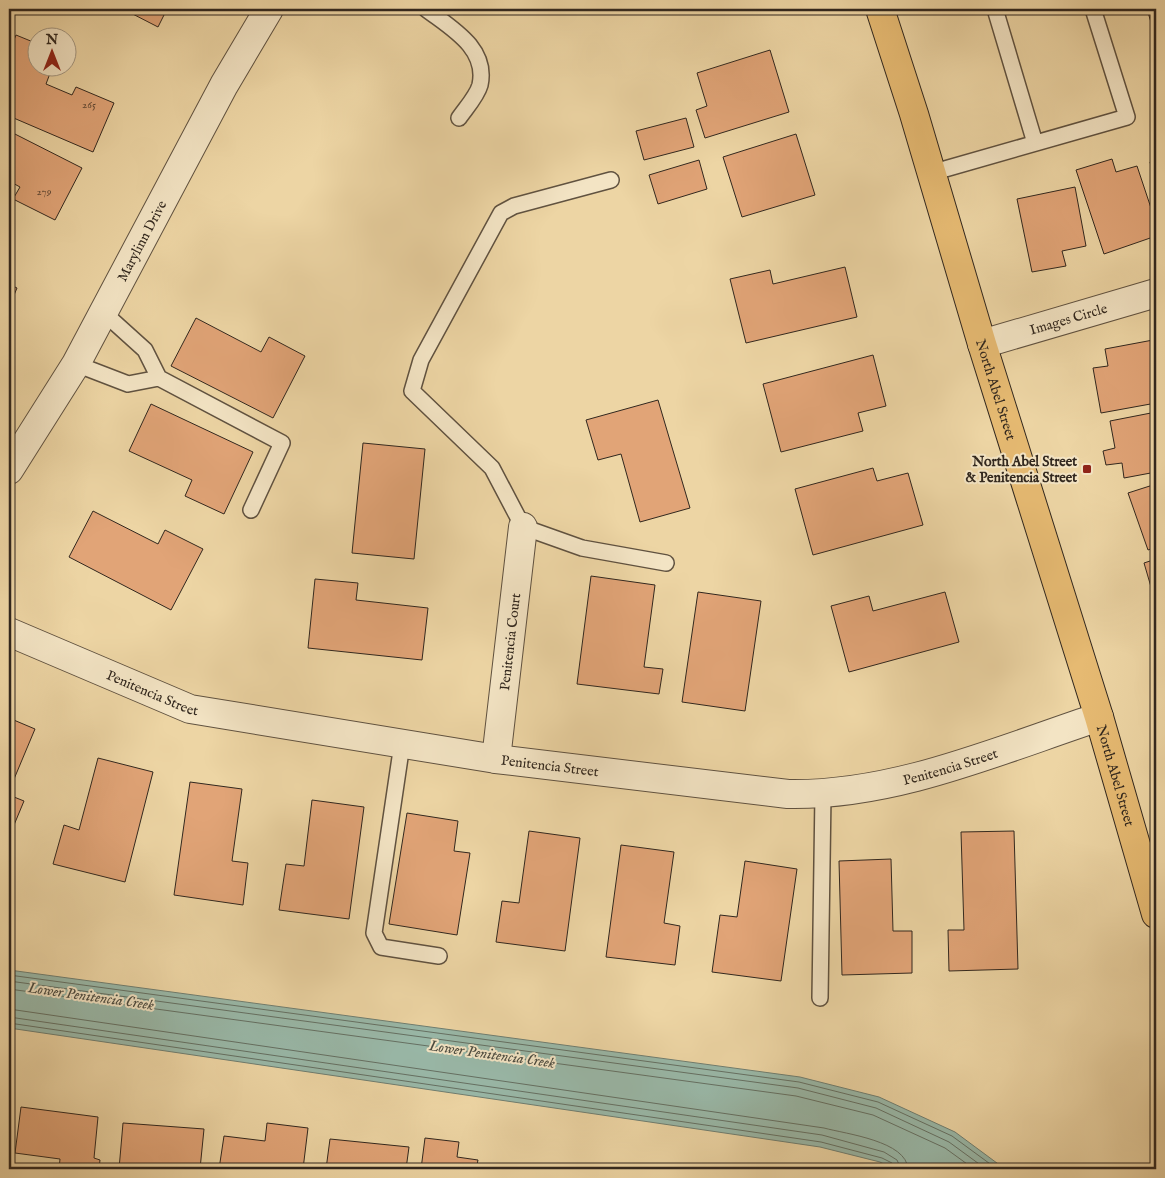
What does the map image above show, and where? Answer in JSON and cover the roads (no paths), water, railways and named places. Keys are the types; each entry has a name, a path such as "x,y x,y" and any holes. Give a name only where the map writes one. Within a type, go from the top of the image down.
{"main road":[{"name":"North Abel Street","path":"880,9 932,173 982,344 1099,716 1156,914"}],"street":[{"name":"Marylinn Drive","path":"9,470 76,364 224,85 268,9"},
{"name":"Images Circle","path":"982,344 1156,293"},
{"name":"Penitencia Court","path":"496,759 523,527"},
{"name":"Penitencia Street","path":"9,632 190,709 496,759 788,794 823,794 940,770 1099,716"}],"lane":[{"path":"426,9 471,45 481,66 479,87 460,118"},
{"path":"995,9 1035,143"},
{"path":"932,173 1127,117 1093,9"},
{"path":"611,180 514,206 501,213 422,360 412,391 492,468 523,527 582,548 666,563"},
{"path":"104,313 145,350 159,378 282,443 251,510"},
{"path":"76,364 128,384 159,378"},
{"path":"402,744 374,933 381,947 439,956"},
{"path":"820,998 823,794"}],"water":[{"name":"Lower Penitencia Creek","path":"9,970 800,1077 879,1097 955,1132 1005,1169 893,1169 880,1162 820,1147 9,1028"}],"place":[{"name":"North Abel Street & Penitencia Street","path":"1087,469"}]}
